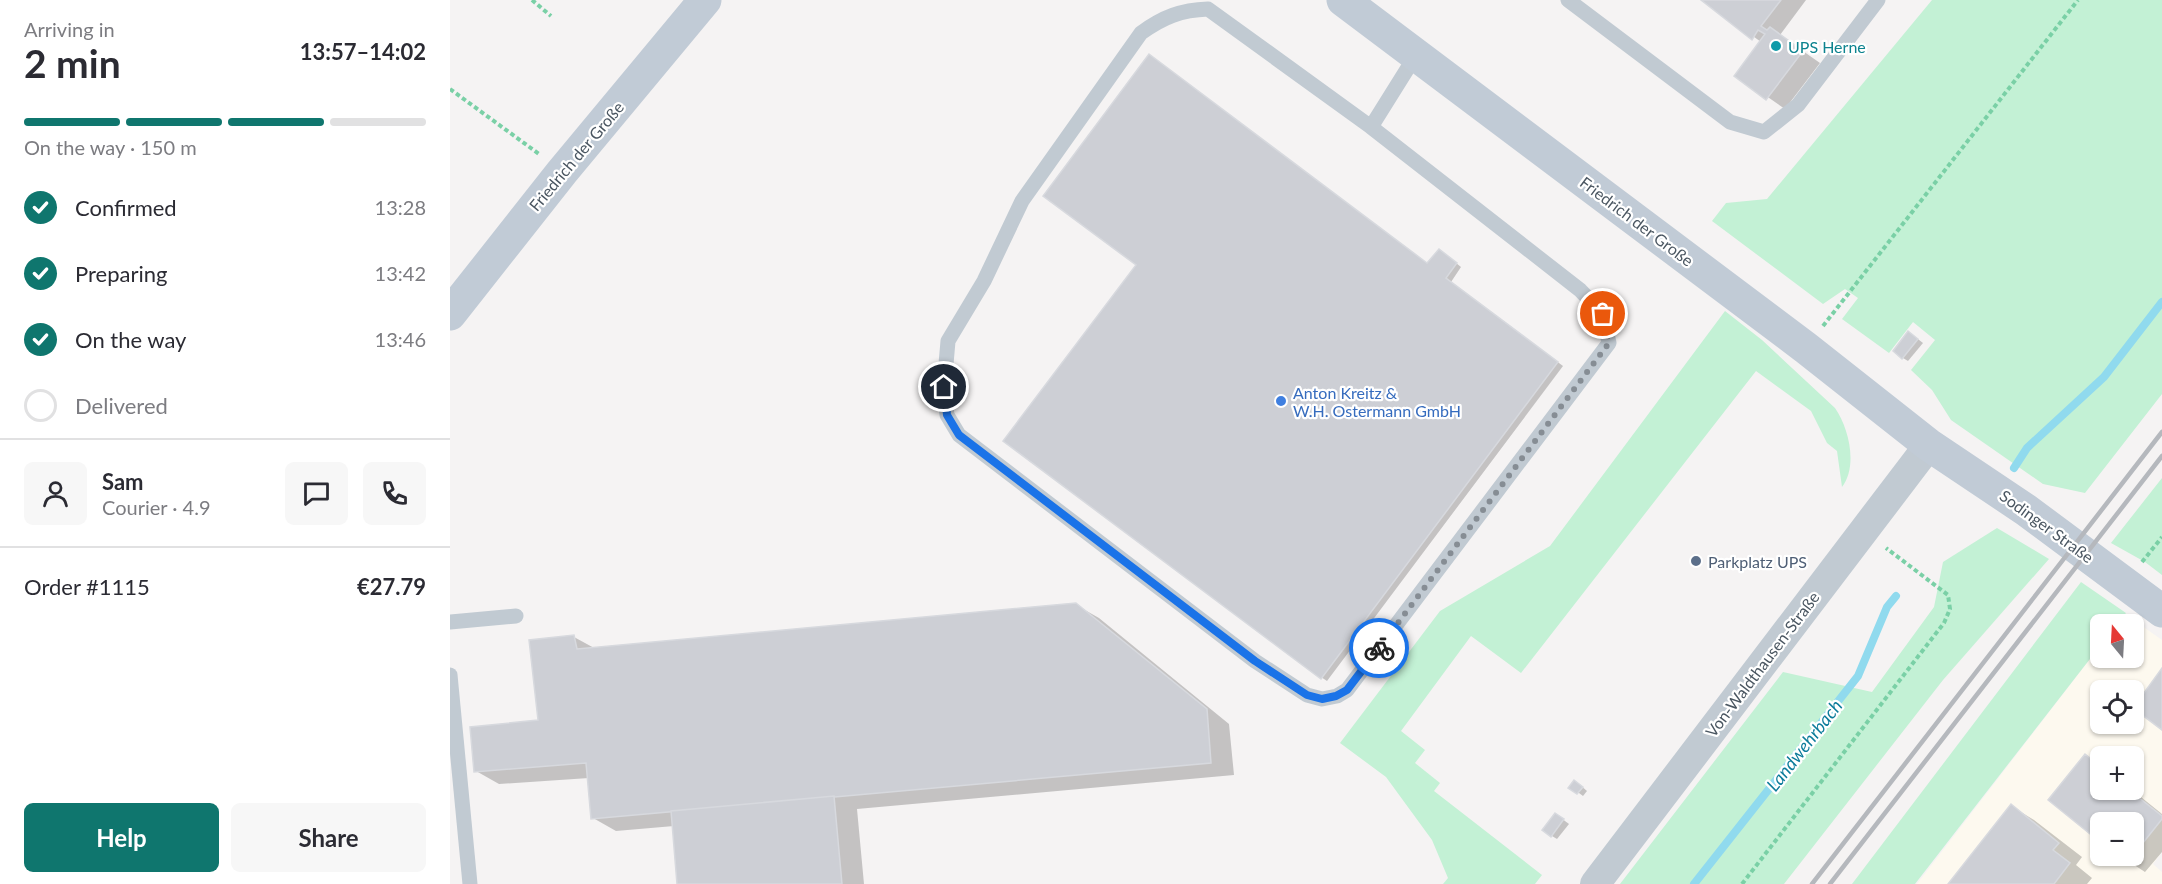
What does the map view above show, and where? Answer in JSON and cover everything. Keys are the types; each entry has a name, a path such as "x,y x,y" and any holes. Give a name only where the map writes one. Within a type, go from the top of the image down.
{"street":[{"name":"Friedrich der Große","path":"450,314 562,172 705,0"},
{"name":"Friedrich der Große","path":"1353,3 1416,55 1806,348 1929,444"},
{"name":"Von-Waldthausen-Straße","path":"1595,884 1929,444"},
{"name":"Sodinger Straße","path":"1929,444 2026,510 2162,611"}],"lane":[{"path":"1568,0 1730,122 1764,132 1798,105 1878,0"},
{"path":"1208,9 1371,127 1580,290 1603,314 1609,343 1347,690 1336,696 1322,699 1307,695 1255,661 959,435 947,415 944,387 948,341 984,281 1022,201 1141,33 1164,17 1189,10 1208,9"},
{"path":"1371,127 1416,55"},
{"path":"450,622 516,616"},
{"path":"450,675 470,884"}],"path":[{"path":"532,0 551,16"},
{"path":"1806,348 2078,0"},
{"path":"450,89 562,172"},
{"path":"1742,884 1944,623 1950,609 1948,595 1863,531"}],"shaded area":[{"path":"2144,627 2162,640 2162,852 2153,864 2162,872 2162,884 1917,884 2090,659 2090,668 2144,668"}],"green space":[{"path":"1932,0 2162,0 2162,394 2085,493 2043,484 1951,420 1932,390 1911,370 1935,340 1913,322 1889,353 1842,319 1858,298 1845,289 1823,304 1712,221 1726,203 1767,199"},
{"path":"1725,311 1762,340 1835,408 1848,436 1850,447 1850,469 1847,478 1842,487 1837,451 1827,443 1811,411 1756,371 1521,673 1471,636 1401,731 1425,750 1415,763 1440,783 1434,791 1542,875 1535,884 1443,884 1448,878 1432,840 1386,777 1340,743 1440,611 1550,546"},
{"path":"2162,478 2162,575 2145,562 2111,543"},
{"path":"1997,528 2049,559 1943,680 1784,884 1620,884 1783,672 1872,692 1934,607 1943,562"},
{"path":"2081,582 2126,613 2090,614 2090,659 1915,884 1852,884"}],"building":[{"name":"UPS Herne","path":"1701,0 1781,0 1761,26 1767,30 1770,27 1803,51 1766,100 1734,76 1765,34 1758,30 1752,40"},
{"name":"Anton Kreitz & W.H. Ostermann GmbH","path":"1149,54 1427,263 1439,249 1457,263 1446,278 1558,362 1321,679 1003,441 1136,265 1043,196"},
{"path":"1908,331 1918,339 1902,359 1893,351"},
{"path":"1076,603 1207,709 1211,763 591,819 586,763 474,772 470,727 538,720 529,640 574,635 577,649"},
{"path":"2162,668 2162,730 2144,716 2144,693"},
{"path":"2085,754 2090,758 2090,800 2142,800 2162,816 2162,819 2144,842 2144,812 2090,812 2090,834 2048,800"},
{"path":"1574,780 1583,787 1577,794 1568,788"},
{"path":"834,796 842,884 677,884 671,811"},
{"path":"2011,804 2059,843 2053,850 2070,863 2054,884 1948,884"},
{"path":"1555,813 1564,819 1551,837 1542,830"}],"waterway":[{"name":"Landwehrbach","path":"2014,468 2027,448 2104,377 2162,302"},
{"name":"Landwehrbach","path":"1694,884 1858,676 1887,607 1896,596"}],"railway":[{"path":"1812,884 2162,432"},
{"path":"1830,884 2162,456"}],"way so far":[{"path":"1379,648 1609,343 1603,314"}],"place":[{"name":"UPS Herne","path":"1776,46"},
{"name":"Anton Kreitz & W.H. Ostermann GmbH","path":"1281,401"},
{"name":"Parkplatz UPS","path":"1696,561"}],"route":[{"path":"944,387 947,415 959,435 1255,661 1307,695 1322,699 1336,696 1347,690 1379,648"}]}
